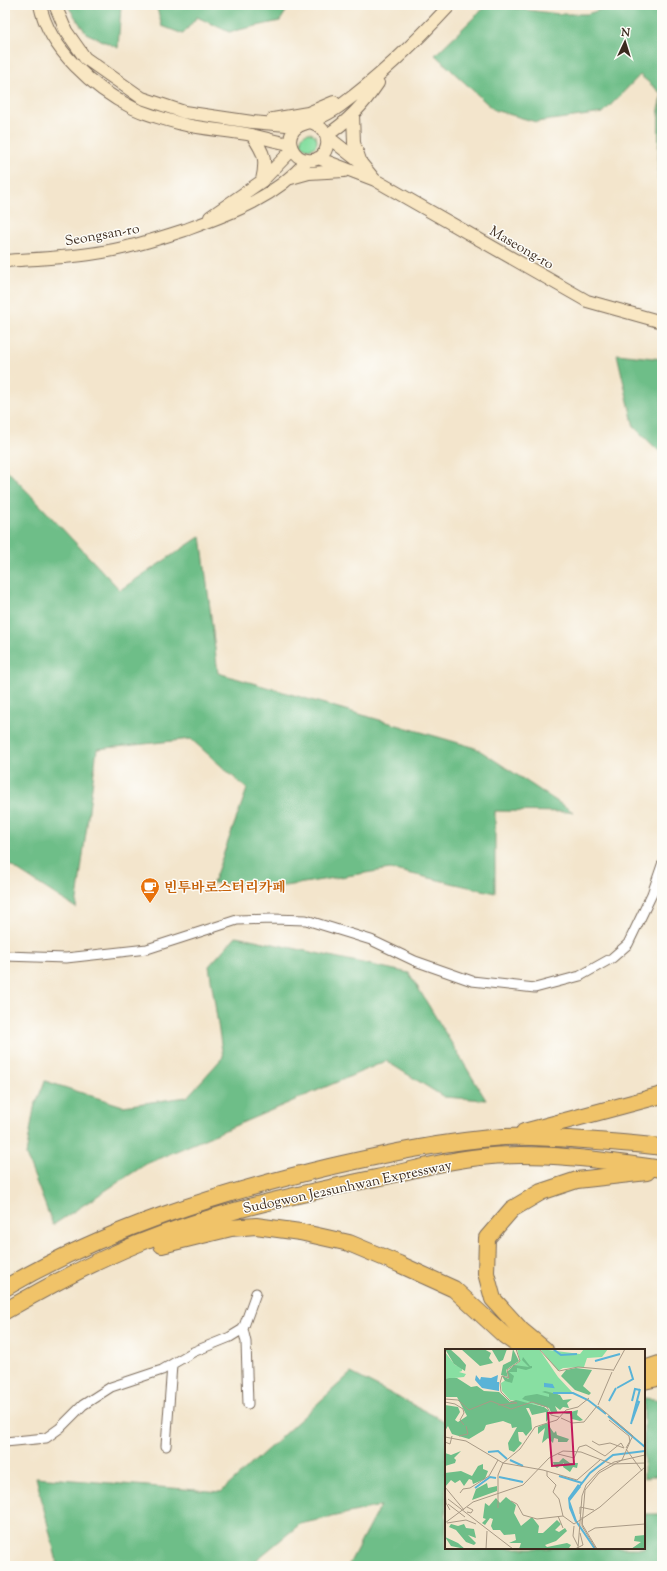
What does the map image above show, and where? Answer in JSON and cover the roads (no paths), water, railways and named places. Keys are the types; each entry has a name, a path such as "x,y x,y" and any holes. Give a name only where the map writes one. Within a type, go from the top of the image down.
{"highway":[{"path":"512,1137 514,1135 662,1095"},
{"name":"Sudogwon Je2sunhwan Expressway","path":"5,1288 110,1236 161,1215 212,1198 293,1176 372,1157 436,1145 512,1137 603,1141 662,1147"},
{"name":"Sudogwon Je2sunhwan Expressway","path":"5,1311 59,1280 138,1243 270,1200 480,1157 516,1155 564,1158 621,1163 662,1170"},
{"path":"543,1349 522,1331 493,1299 486,1273 488,1238 512,1209 540,1192 577,1180 662,1170"},
{"path":"138,1243 160,1245 231,1228 256,1226 300,1232 349,1243 399,1264 454,1290 505,1336 523,1349"},
{"path":"645,1369 662,1363"},
{"path":"645,1380 662,1377"}],"main road":[{"path":"40,5 56,44 73,64 96,84 133,108 183,124 252,135 291,147"},
{"path":"55,5 66,32 85,58 142,98 184,112 252,122 317,124 323,128 327,136 361,163 374,180"},
{"path":"374,180 313,159 296,155 291,147 291,137 304,124 338,108 385,72 450,5"},
{"path":"202,223 248,206 288,179 326,149 327,136 343,124 365,102 385,72"},
{"path":"252,122 308,113 364,89"},
{"path":"353,114 354,143 361,163"},
{"path":"252,135 264,157 265,165 262,181"},
{"path":"202,223 262,181 291,147"},
{"path":"288,179 309,173 350,171"},
{"name":"Maseong-ro","path":"374,180 587,301 662,322"},
{"name":"Seongsan-ro","path":"5,261 91,254 158,239 202,223"}],"street":[{"path":"5,956 66,958 147,949 237,920 306,920 371,940 415,962 472,981 535,988 580,976 612,958 628,944 652,894 662,865"},
{"path":"248,1404 246,1342 243,1329 256,1293"},
{"path":"5,1442 46,1438 60,1428 83,1405 111,1387 162,1370 193,1352 230,1337 243,1329"},
{"path":"166,1446 172,1364"}],"place":[{"name":"빈투바로스터리카페","path":"150,904"}]}
